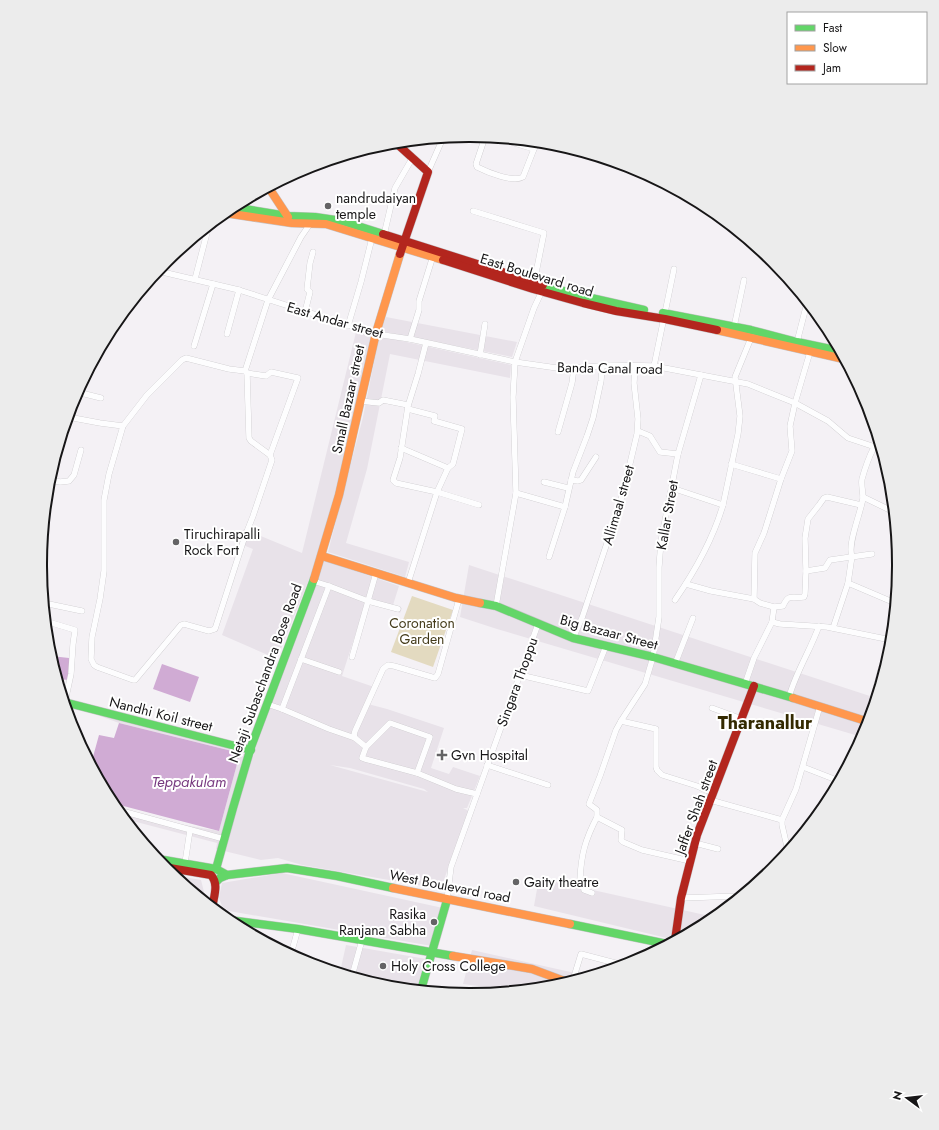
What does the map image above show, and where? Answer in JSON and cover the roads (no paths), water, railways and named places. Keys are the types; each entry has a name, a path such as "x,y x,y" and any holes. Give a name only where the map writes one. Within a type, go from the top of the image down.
{"main road":[{"path":"402,148 428,172"},
{"name":"Small Bazaar street","path":"322,556 334,518 350,456 360,402 376,334 402,244 428,172"},
{"path":"272,192 292,223"},
{"path":"243,209 287,216 342,220 384,235 402,244 630,308 665,316 734,327 832,349"},
{"name":"East Boulevard road","path":"234,214 292,223 326,224 372,238 402,244 433,256 542,291 609,310 665,316 837,358"},
{"name":"Big Bazaar Street","path":"322,556 459,599 496,606 572,638 654,657 754,686 863,720"},
{"name":"Netaji Subaschandra Bose Road","path":"216,869 251,750 322,556"},
{"name":"Jaffer Shah street","path":"676,934 681,898 695,843 754,686"},
{"name":"Nandhi Koil street","path":"70,703 251,750"},
{"path":"168,860 216,869 227,875"},
{"name":"West Boulevard road","path":"227,875 287,868 337,876 447,900 534,916 659,942"},
{"path":"176,869 211,875 216,882"},
{"path":"213,900 216,882 220,878 227,875"},
{"path":"422,985 447,900"},
{"path":"243,921 298,929 532,969 556,978"}],"street":[{"path":"483,142 476,164 477,168 511,179 520,179 523,177 534,149 524,146"},
{"path":"428,172 440,143"},
{"path":"384,235 395,188 413,157"},
{"path":"473,211 544,232 534,282"},
{"path":"270,455 298,378 271,372 266,376 246,372 186,358 182,360 147,395 123,426 109,474 104,500 104,571 92,637 91,659 94,665 133,681 138,679 180,625 184,624 209,631 215,629 272,459 270,455 249,438 246,372 268,300 301,237 310,224"},
{"path":"195,279 208,233"},
{"path":"348,326 372,238"},
{"path":"305,312 310,292 307,289 313,252"},
{"path":"410,340 419,310 419,301 433,256"},
{"path":"654,366 674,269"},
{"name":"East Andar street","path":"165,272 239,290 376,334 515,362"},
{"path":"734,327 744,280"},
{"path":"194,346 213,284"},
{"path":"228,334 239,290"},
{"path":"496,606 516,493 513,397 515,362 534,308 542,291"},
{"path":"797,342 806,310"},
{"path":"480,354 485,324"},
{"path":"675,600 696,567 714,530 723,505 738,434 740,416 735,377 751,338"},
{"path":"426,344 408,407 400,458 393,479 394,482 438,492 479,505"},
{"path":"754,599 755,553 764,533 792,450 790,429 795,403 810,352"},
{"name":"Banda Canal road","path":"515,362 564,369 602,367 610,365 635,367 654,366 748,384 795,403 828,421 848,438 874,447"},
{"path":"549,557 565,506 568,488 593,418 601,381 602,367"},
{"name":"Allimaal street","path":"572,638 582,618 614,522 623,493 638,431 634,383 635,367"},
{"path":"558,432 572,383 574,368"},
{"name":"Kallar Street","path":"597,817 597,810 591,806 589,802 620,721 645,684 654,657 659,617 659,567 661,541 678,454 701,375"},
{"path":"84,393 101,398"},
{"path":"360,402 379,403 383,400 435,416 434,421 462,429 453,464 448,468 438,492 408,583"},
{"path":"73,418 123,426"},
{"path":"638,431 650,436 660,452 678,454"},
{"path":"834,628 848,583 852,556 851,544 863,497 862,481 867,463 874,447"},
{"path":"401,448 448,468"},
{"path":"55,481 69,481 74,475 81,450"},
{"path":"571,480 581,480 596,457"},
{"path":"731,464 781,479"},
{"path":"544,482 568,488"},
{"path":"672,488 723,505"},
{"path":"516,493 565,506"},
{"path":"686,584 711,591 754,599 760,603 774,607 783,606 786,599 789,598 804,597 806,571 806,531 808,519 824,498 827,497 861,505"},
{"path":"863,497 888,509"},
{"path":"806,571 825,568 830,560 872,554"},
{"path":"352,657 376,573"},
{"path":"312,581 398,610"},
{"path":"848,583 890,601"},
{"path":"282,709 329,586"},
{"path":"355,738 355,731 383,669 388,665 435,678 438,674 459,599"},
{"path":"49,604 82,611"},
{"path":"745,684 754,658 772,622 774,607"},
{"path":"675,664 692,618"},
{"path":"772,622 780,624 819,626 885,637"},
{"path":"51,623 75,630 71,674 67,694"},
{"name":"Singara Thoppu","path":"447,900 451,867 538,624"},
{"path":"789,697 819,626"},
{"path":"520,675 588,691 606,646"},
{"path":"301,659 338,672"},
{"path":"267,704 328,729 355,738 366,747"},
{"path":"786,845 782,820 796,789 820,706"},
{"path":"712,708 742,719"},
{"path":"620,721 656,729 656,767 662,775 697,786 712,797 782,820"},
{"path":"417,773 430,736 390,723 366,747 362,758 417,773 456,789 477,794"},
{"path":"487,765 548,785"},
{"path":"803,767 833,779"},
{"path":"127,813 224,839"},
{"path":"592,893 584,890 583,883 580,880 580,873 582,853 597,817 622,830 621,840 623,842 642,850 690,861"},
{"path":"185,863 190,830"},
{"path":"695,843 718,849"},
{"path":"681,898 732,896"},
{"path":"293,948 298,929"},
{"path":"353,971 362,940"},
{"path":"575,974 581,954 612,962"}],"water":[{"path":"57,657 69,658 69,680 63,679"},
{"path":"162,664 199,677 190,702 153,689"},
{"name":"Teppakulam","path":"119,723 240,753 219,831 122,806 93,756 99,735 114,738"}],"place":[{"name":"nandrudaiyan temple","path":"328,206"},
{"name":"Tiruchirapalli Rock Fort","path":"176,542"},
{"name":"Gvn Hospital","path":"442,755"},
{"name":"Gaity theatre","path":"516,882"},
{"name":"Rasika Ranjana Sabha","path":"434,922"},
{"name":"Holy Cross College","path":"383,966"}],"district":[{"name":"Tharanallur","path":"765,723"}],"park label":[{"name":"Coronation Garden","path":"422,632"}]}
